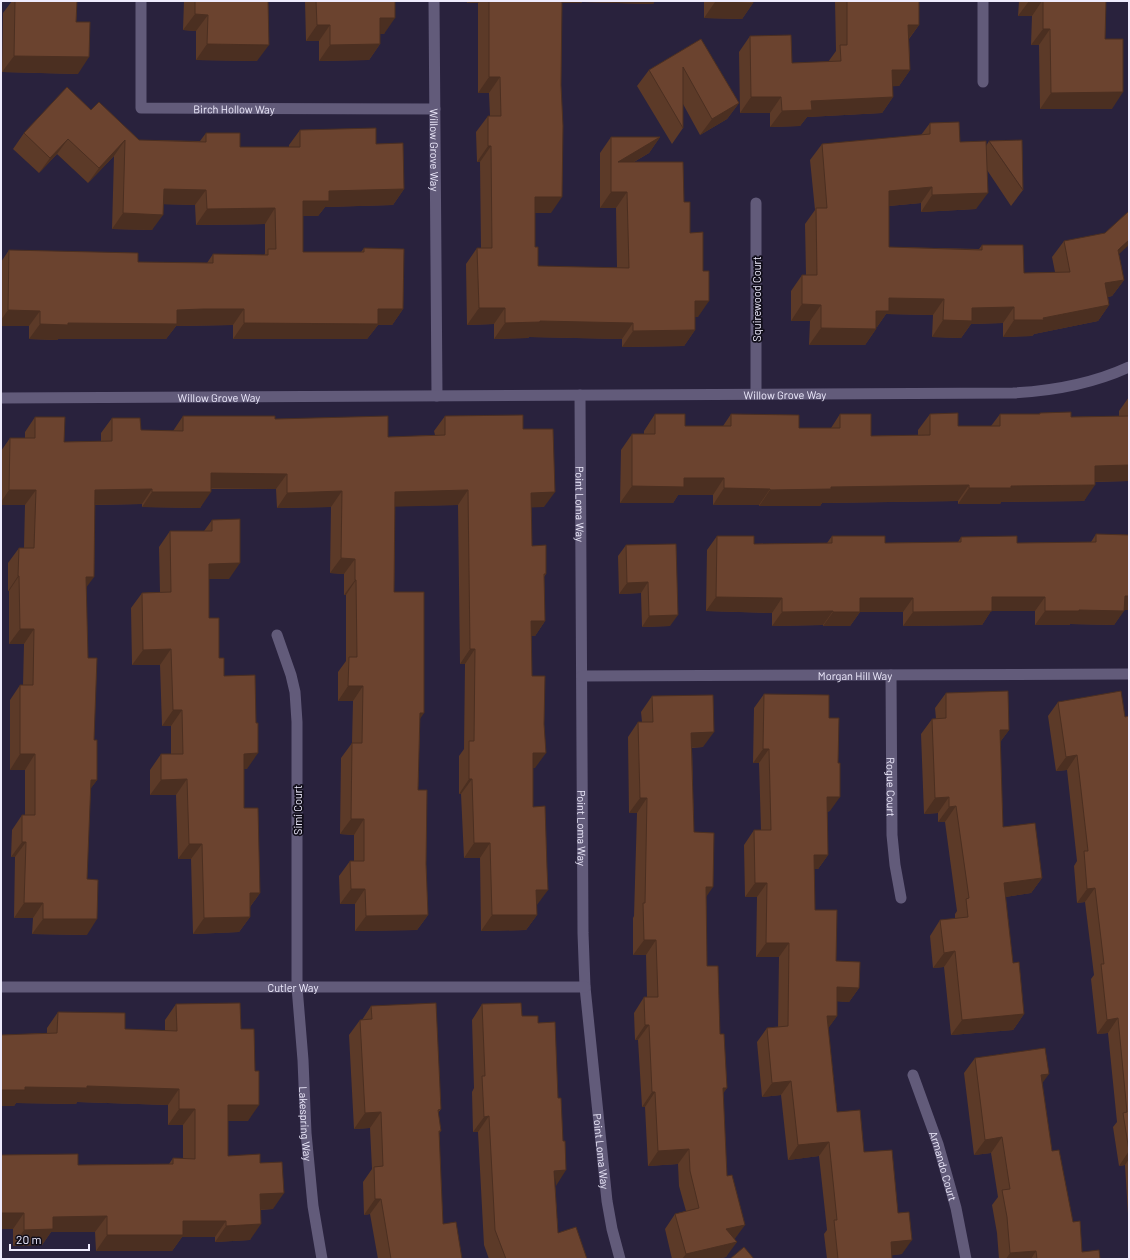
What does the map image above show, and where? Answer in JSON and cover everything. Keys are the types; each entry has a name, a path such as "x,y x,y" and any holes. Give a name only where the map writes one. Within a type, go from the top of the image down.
{"street":[{"name":"Birch Hollow Way","path":"141,1 141,108 434,109"},
{"name":"Willow Grove Way","path":"434,1 437,396"},
{"path":"983,1 983,82"},
{"name":"Squirewood Court","path":"756,203 756,394"},
{"name":"Willow Grove Way","path":"1,398 1005,393 1042,391 1072,386 1100,379 1129,367"},
{"name":"Point Loma Way","path":"580,395 583,933 585,987 607,1201 612,1230 620,1259"},
{"name":"Simi Court","path":"277,635 291,675 297,722 297,987"},
{"name":"Morgan Hill Way","path":"582,676 1129,674"},
{"name":"Rogue Court","path":"891,675 892,836 901,898"},
{"name":"Cutler Way","path":"1,987 585,987"},
{"name":"Lakespring Way","path":"297,987 303,1060 306,1133 313,1206 322,1259"},
{"name":"Armando Court","path":"913,1075 938,1144 956,1208 966,1259"}],"building":[{"path":"15,1 77,1 76,22 90,22 89,57 14,56"},
{"path":"195,1 268,1 269,45 207,44 208,15 195,14"},
{"path":"316,1 395,1 395,18 380,18 380,44 330,45 330,25 317,25"},
{"path":"489,1 562,1 562,197 535,197 535,247 538,247 538,266 629,268 627,192 611,192 611,137 660,137 618,162 683,162 684,202 690,202 690,233 703,232 703,271 709,271 709,301 695,301 695,330 633,331 633,323 540,321 505,323 505,308 479,308 477,248 492,248 491,146 488,146 488,116 501,116 500,77 489,77"},
{"path":"753,1 753,3 715,2"},
{"path":"847,1 919,1 919,25 908,25 910,70 892,70 893,97 811,101 812,110 782,111 781,97 751,97 750,36 791,35 792,63 841,61 840,45 847,45"},
{"path":"1043,1 1106,1 1105,39 1123,39 1123,92 1051,93 1050,29 1043,29"},
{"path":"701,39 739,103 712,119 683,67 683,128 649,70"},
{"path":"67,87 91,110 99,102 139,140 206,142 206,133 240,133 240,147 300,147 300,130 376,128 376,144 403,143 404,189 329,191 329,201 303,201 303,252 364,252 364,248 404,249 403,309 378,309 378,324 244,323 244,309 203,309 177,310 177,324 68,323 68,325 40,324 40,311 8,310 9,250 138,253 138,262 213,263 213,254 268,255 268,249 276,249 275,208 207,209 206,190 164,189 163,215 123,213 125,140 99,168 68,139 50,158 24,133"},
{"path":"959,122 960,142 986,141 988,193 932,195 932,187 889,191 889,247 982,250 982,245 1023,245 1024,273 1070,272 1064,241 1105,233 1129,211 1129,240 1118,250 1124,280 1105,283 1109,305 1043,318 1044,320 1014,320 1014,307 972,308 972,321 943,320 944,299 889,298 889,311 876,311 876,329 821,328 821,305 802,304 802,275 817,275 816,208 827,208 822,144 930,134 930,123"},
{"path":"1022,140 1023,190 989,141"},
{"path":"1071,412 1071,417 1129,416 1129,465 1095,466 1095,485 1011,486 1011,488 969,488 969,485 831,487 831,489 770,490 724,488 724,478 684,478 684,487 632,486 632,434 655,434 655,414 685,414 685,426 731,426 731,414 799,415 799,428 840,428 840,414 871,414 871,436 930,435 930,414 958,413 958,426 1000,426 1000,414"},
{"path":"523,415 523,429 553,429 555,492 531,493 532,546 546,545 546,574 544,574 545,621 531,621 532,676 545,676 544,724 546,753 533,753 533,807 545,806 548,890 536,890 537,915 492,915 490,843 474,843 472,779 469,779 469,741 474,741 475,649 470,649 468,490 395,492 394,592 424,592 424,713 420,713 418,790 427,790 426,864 428,915 366,916 365,889 351,889 350,861 364,861 364,819 351,819 352,743 362,743 363,686 348,686 349,657 357,657 355,559 341,558 342,491 287,493 287,474 211,473 211,492 152,492 152,489 95,490 94,577 86,577 88,658 97,658 94,740 97,740 97,780 91,780 87,879 98,880 97,919 43,919 43,903 24,903 26,842 22,842 22,815 35,815 35,754 20,754 20,685 33,685 34,629 20,629 18,576 19,548 34,548 36,490 9,490 10,438 35,438 35,417 65,417 64,442 112,441 112,418 140,418 141,430 183,431 183,416 275,416 275,419 388,416 388,437 445,435 445,416"},
{"path":"240,519 240,563 209,564 209,618 219,618 219,658 224,658 224,676 255,675 258,753 244,754 244,808 258,808 260,893 250,893 250,917 204,918 202,844 189,844 187,779 161,780 161,754 183,754 182,710 173,710 171,649 143,650 142,593 171,592 170,531 212,531 212,520"},
{"path":"1096,534 1129,535 1129,596 1125,596 1124,611 1045,611 1045,597 992,597 992,611 913,612 913,598 860,598 860,612 782,612 782,598 716,597 717,536 754,536 754,544 832,543 832,536 885,536 885,543 961,542 961,537 1017,536 1017,543 1096,542"},
{"path":"676,544 678,615 649,616 648,582 627,583 626,545"},
{"path":"1008,691 1009,730 1000,730 1003,827 1035,823 1042,878 1004,883 1013,963 1019,962 1024,1014 962,1020 955,951 944,953 940,920 968,917 966,899 969,898 956,806 949,807 949,797 935,798 932,719 946,718 946,693"},
{"path":"1121,691 1125,717 1129,716 1129,1151 1123,1113 1127,1112 1118,1018 1107,1020 1101,964 1104,964 1095,888 1087,889 1084,851 1088,851 1077,755 1066,757 1058,702"},
{"path":"764,694 829,695 829,718 839,718 838,763 840,763 840,797 827,797 828,855 814,855 815,910 837,910 836,961 860,962 859,988 837,987 837,1016 827,1016 837,1112 860,1110 864,1152 892,1150 898,1213 909,1212 912,1240 891,1242 892,1259 838,1259 834,1220 837,1220 829,1142 798,1145 791,1081 772,1083 767,1028 788,1026 789,943 766,943 767,883 755,883 754,830 771,830 769,749 763,749"},
{"path":"713,695 714,732 691,733 694,832 714,833 713,887 706,887 707,966 718,966 720,1034 724,1034 727,1088 723,1088 727,1176 732,1175 745,1225 726,1229 737,1242 686,1254 675,1214 699,1208 690,1171 689,1149 658,1151 655,1092 652,1092 649,1025 645,1025 644,997 658,997 656,940 644,940 643,903 645,903 647,798 640,798 638,722 653,722 652,696"},
{"path":"240,1003 241,1029 254,1029 255,1071 259,1071 259,1105 228,1105 228,1156 260,1154 260,1163 282,1162 284,1193 260,1194 261,1224 226,1226 226,1221 183,1221 183,1235 107,1235 107,1216 53,1217 53,1229 24,1230 24,1213 1,1213 1,1155 78,1154 78,1165 173,1164 173,1158 195,1159 195,1109 179,1109 179,1089 87,1086 87,1088 25,1087 25,1090 1,1090 1,1035 57,1033 58,1012 125,1013 125,1029 177,1031 176,1004"},
{"path":"436,1003 441,1109 438,1110 441,1131 439,1131 443,1224 456,1222 462,1259 391,1259 381,1199 375,1199 374,1167 383,1166 381,1112 365,1113 360,1020 372,1019 371,1006"},
{"path":"521,1003 522,1016 538,1016 538,1023 555,1022 558,1098 561,1098 566,1170 554,1171 558,1233 576,1227 587,1259 506,1259 495,1230 489,1116 484,1117 482,1076 485,1076 482,1004"},
{"path":"1045,1048 1049,1074 1041,1075 1052,1151 1059,1150 1073,1222 1080,1221 1082,1252 1099,1250 1100,1259 1037,1259 1036,1251 1010,1253 1007,1217 1002,1190 1010,1189 1002,1137 985,1140 975,1058"},
{"path":"744,1247 754,1259 730,1259"}]}
